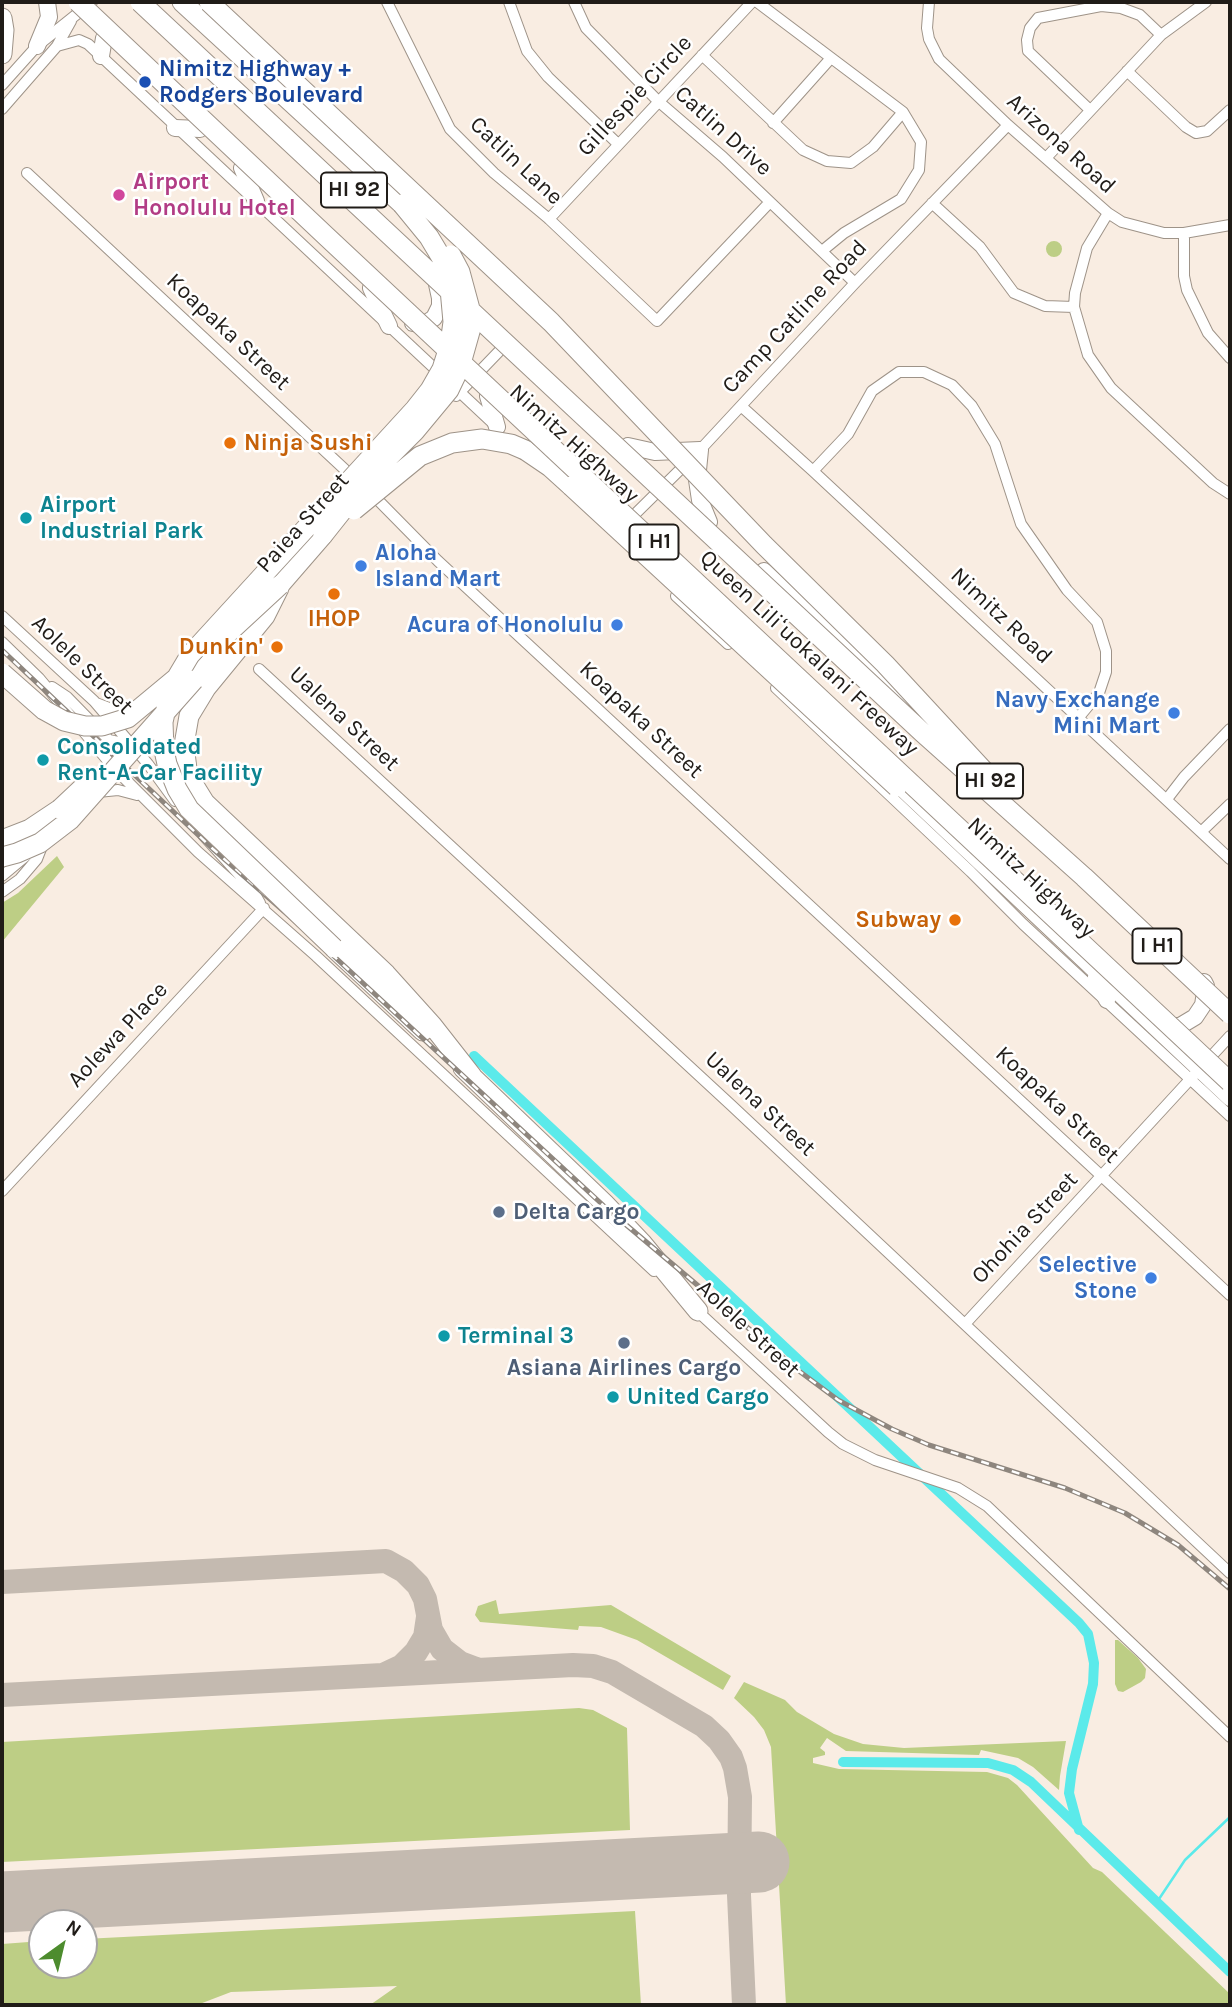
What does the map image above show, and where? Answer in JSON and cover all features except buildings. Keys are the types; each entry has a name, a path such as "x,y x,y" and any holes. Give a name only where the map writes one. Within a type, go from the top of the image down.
{"highway":[{"name":"Queen Liliʻuokalani Freeway","path":"140,2 923,733 1084,877 1230,1014"},
{"path":"2,857 40,843 70,820 193,678 280,585 369,477 415,431 449,390 467,347 471,328 470,309 460,272 440,240 182,2"},
{"path":"209,2 551,322 764,545 884,664 1084,877"},
{"name":"Queen Liliʻuokalani Freeway","path":"76,11 327,237 1228,1089"},
{"path":"2,18 2,54"},
{"path":"340,942 189,809 167,764 163,722 171,687 190,655 415,409 442,369 453,323 449,278 429,237 402,204"},
{"path":"323,535 420,456 438,448 459,441 482,439 511,444 538,457 1228,1089"},
{"path":"280,585 265,616 194,706 185,734 187,769 191,782 205,803 340,942 472,1076 614,1213 698,1311"},
{"path":"2,673 44,710 64,722 102,726 118,722 148,703 280,585"},
{"path":"2,840 30,829 60,809 193,678"}],"main road":[{"path":"37,46 49,16 47,2"},
{"name":"HI 92","path":"65,2 371,288 395,321"},
{"name":"Nimitz Highway","path":"152,2 1230,1004"},
{"path":"101,56 104,38"},
{"path":"175,128 200,128"},
{"path":"242,168 256,201"},
{"path":"395,321 423,325 434,318 440,306 440,298 431,261"},
{"name":"Nimitz Highway","path":"395,321 465,387 488,396 627,522 776,670 1143,1016 1195,1074 1228,1089"},
{"path":"488,396 497,427"},
{"path":"628,446 655,452 700,450 697,481 700,500 709,522"},
{"path":"639,534 644,566"},
{"path":"750,663 776,670"},
{"path":"870,758 877,784"},
{"path":"1093,968 1107,1000"},
{"path":"1143,1016 1168,1027 1189,1022 1203,1004 1206,986 1201,976"},
{"path":"1228,1089 1230,1114"}],"street":[{"path":"2,85 37,46 76,11 92,2"},
{"name":"Catlin Lane","path":"387,2 450,128 494,173 549,219 657,321 770,202"},
{"path":"509,2 527,51 548,78 618,144"},
{"name":"Catlin Drive","path":"574,2 586,28 658,100 855,283"},
{"path":"754,2 903,112 920,142 919,170 901,200 844,233 822,251"},
{"name":"Gillespie Circle","path":"549,219 658,100 754,2"},
{"name":"Arizona Road","path":"929,2 927,28 929,39 939,59 1008,125 1108,213 1122,222 1164,233 1184,233 1230,225"},
{"path":"1046,159 1161,35 1206,2"},
{"path":"1090,110 1028,51 1030,27 1038,18 1101,6 1121,8 1140,15 1161,35"},
{"path":"2,109 57,46 76,11"},
{"path":"57,46 79,40 88,44 175,128 395,321"},
{"path":"702,55 803,150 827,161 851,163 873,147 903,112"},
{"path":"773,123 831,58"},
{"path":"1127,71 1186,127 1196,133 1208,131 1230,110"},
{"name":"Camp Catline Road","path":"611,535 700,450 855,283 1008,125"},
{"name":"Koapaka Street","path":"27,173 364,487 438,561 1230,1295"},
{"path":"932,203 980,247 1014,293 1045,306 1074,307"},
{"path":"1108,213 1087,248 1078,278 1074,307 1088,355 1104,381 1213,483 1230,494"},
{"path":"1184,233 1184,276 1191,301 1208,333 1230,358"},
{"name":"Paiea Street","path":"44,840 364,487 513,337"},
{"path":"813,471 848,433 872,391 899,372 924,372 952,385 972,406 995,444 1021,524 1066,590 1097,622 1106,651 1106,672 1099,693 1079,717"},
{"path":"465,387 497,427 750,663 1023,925 1195,1074 1230,1114"},
{"name":"Nimitz Road","path":"741,406 1230,859"},
{"name":"Aolele Street","path":"2,616 94,701 132,744 183,812 252,889 264,908"},
{"name":"Aolele Street","path":"2,642 39,678 113,767 237,889 264,908 835,1438 862,1454 968,1493 995,1513 1230,1737"},
{"name":"Ualena Street","path":"259,669 1230,1573"},
{"path":"39,678 67,697 108,740 132,744"},
{"path":"94,701 109,708 133,708 152,692 193,678"},
{"path":"1167,799 1230,729"},
{"path":"83,799 99,792 118,790 142,797"},
{"path":"1202,832 1230,804"},
{"path":"2,876 17,866 44,840"},
{"path":"2,892 20,879 37,859 44,840"},
{"name":"Aolewa Place","path":"2,1191 264,908"},
{"name":"Ohohia Street","path":"965,1324 1230,1036"}],"green space":[{"path":"1051,241 1057,241 1062,249 1060,255 1051,257 1046,252 1046,246"},
{"path":"57,856 64,867 2,942 2,903 18,893"},
{"path":"496,1600 499,1614 611,1605 731,1676 723,1690 637,1640 601,1627 579,1626 578,1630 480,1622 475,1615 478,1606"},
{"path":"1115,1640 1138,1658 1146,1669 1145,1678 1141,1682 1123,1692 1118,1691 1115,1684"},
{"path":"744,1682 785,1700 797,1712 834,1734 863,1744 904,1748 1066,1741 1059,1790 1033,1767 1018,1758 981,1750 979,1755 846,1751 827,1738 820,1748 825,1755 813,1758 813,1763 839,1769 987,1772 1008,1778 1093,1868 1102,1872 1230,1994 1230,2005 786,2005 771,1747 764,1730 734,1698"},
{"path":"579,1708 593,1710 627,1728 630,1830 2,1862 2,1742"},
{"path":"635,1911 641,2005 370,2005 397,1986 231,1992 197,2005 2,2005 2,1944 28,1942 28,1979 98,1979 98,1938"}],"waterway":[{"path":"474,1056 1088,1634 1094,1663 1093,1684 1072,1769 1069,1793 1079,1830"},
{"path":"843,1762 988,1763 1013,1770 1031,1782 1230,1972"},
{"path":"1157,1902 1185,1860 1230,1817"}],"taxiway":[{"path":"2,1582 386,1561 404,1571 418,1585 425,1599 431,1630 442,1649 460,1663 476,1669"},
{"path":"385,1674 402,1666 416,1652 425,1637 428,1617"},
{"path":"2,1695 573,1665 593,1666 612,1672 704,1726 719,1740 731,1757 740,1797 739,1895 744,2005"}],"runway":[{"path":"2,1902 759,1862"}],"railway":[{"path":"2,650 213,849 311,935 605,1207 799,1371 838,1400 892,1429 929,1445 1065,1488 1125,1513 1178,1545 1230,1589"}],"place":[{"name":"Nimitz Highway + Rodgers Boulevard","path":"145,82"},
{"name":"Airport Honolulu Hotel","path":"119,195"},
{"name":"Ninja Sushi","path":"230,443"},
{"name":"Airport Industrial Park","path":"26,518"},
{"name":"Aloha Island Mart","path":"361,566"},
{"name":"IHOP","path":"334,594"},
{"name":"Acura of Honolulu","path":"617,625"},
{"name":"Dunkin'","path":"277,647"},
{"name":"Navy Exchange Mini Mart","path":"1174,713"},
{"name":"Consolidated Rent-A-Car Facility","path":"43,760"},
{"name":"Subway","path":"955,920"},
{"name":"Delta Cargo","path":"499,1212"},
{"name":"Selective Stone","path":"1151,1278"},
{"name":"Terminal 3","path":"444,1336"},
{"name":"Asiana Airlines Cargo","path":"624,1343"},
{"name":"United Cargo","path":"613,1397"}]}
